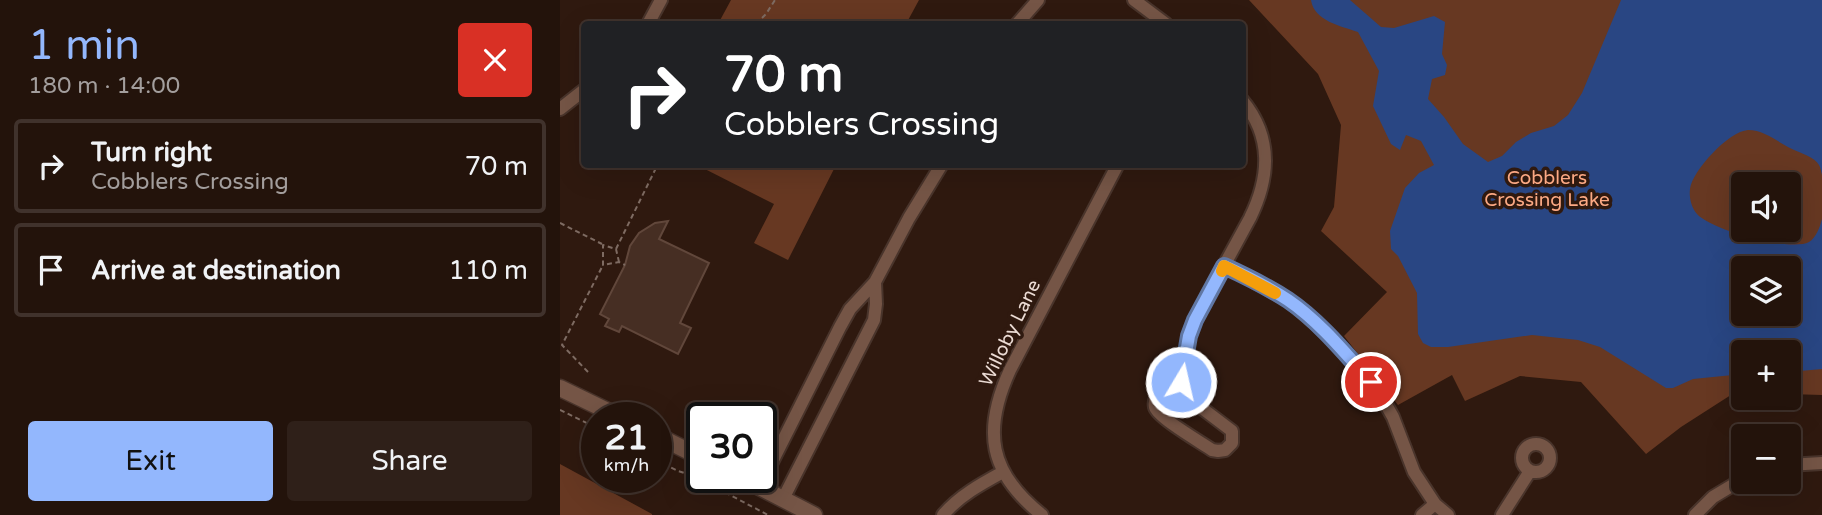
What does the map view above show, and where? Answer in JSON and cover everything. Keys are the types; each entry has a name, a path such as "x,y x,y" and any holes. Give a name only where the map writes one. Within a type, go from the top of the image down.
{"street":[{"path":"650,21 661,0"},
{"path":"1020,21 1038,0"},
{"path":"1134,0 1162,21"},
{"path":"560,110 581,92"},
{"path":"1181,382 1189,336 1195,320 1254,210 1264,183 1265,156 1261,132 1256,118 1246,105"},
{"path":"777,452 840,327 859,298 875,282 940,168"},
{"name":"Willoby Lane","path":"1042,515 1016,491 1003,472 994,436 996,405 1002,387 1116,168"},
{"path":"1224,266 1288,300 1349,357 1384,401 1414,472 1435,504 1448,515"},
{"path":"783,499 874,320 875,282"},
{"path":"1181,382 1203,409 1232,431 1232,443 1226,450 1212,450 1158,413 1155,404 1159,394 1181,382"},
{"path":"560,388 589,402"},
{"path":"1801,464 1822,463"},
{"path":"1502,515 1530,471"},
{"path":"943,515 964,495 1003,472"},
{"path":"1695,515 1713,497 1731,486"},
{"path":"772,493 814,515"},
{"path":"1422,515 1435,504"}],"path":[{"path":"759,21 775,0"},
{"path":"625,265 620,262 615,249 656,168"},
{"path":"560,223 615,249"},
{"path":"588,372 561,346 603,265 603,245"},
{"path":"603,265 620,262"},
{"path":"560,410 581,420"},
{"path":"672,468 694,476 768,515"}],"green space":[{"path":"731,0 919,0 908,21 720,21"},
{"name":"Cobblers Crossing Lake","path":"1249,0 1822,0 1822,395 1801,394 1801,340 1731,340 1731,395 1681,427 1646,454 1581,382 1520,376 1465,401 1452,375 1398,405 1344,336 1387,292 1321,231 1334,207 1341,125 1318,74"},
{"path":"703,168 834,168 788,260 754,243 774,204"},
{"path":"560,464 581,475 581,493 613,493 652,514 652,515 560,515"}],"water":[{"name":"Cobblers Crossing Lake","path":"1311,0 1350,0 1381,27 1394,28 1434,16 1445,22 1442,54 1447,65 1445,75 1432,79 1428,99 1463,144 1488,162 1502,156 1516,142 1531,133 1554,126 1568,115 1582,93 1621,0 1822,0 1822,175 1819,165 1811,157 1765,134 1748,130 1731,137 1713,153 1697,172 1690,192 1697,214 1731,232 1731,242 1809,242 1816,235 1822,219 1822,369 1801,371 1801,340 1731,340 1731,375 1693,379 1673,388 1666,388 1600,347 1578,340 1532,335 1448,347 1431,347 1423,343 1418,334 1417,293 1398,256 1391,249 1390,231 1405,188 1419,173 1434,165 1421,141 1406,135 1400,150 1391,144 1373,106 1379,71 1358,32 1329,22 1317,13"}],"building":[{"path":"668,221 659,239 709,263 680,323 691,328 678,354 622,326 619,332 605,326 609,319 600,314 625,265 630,246 639,233 655,223"}],"slow traffic":[{"path":"1222,271 1224,266 1275,293"}],"route":[{"path":"1181,382 1189,336 1224,266 1288,300 1324,331 1371,382"}]}
